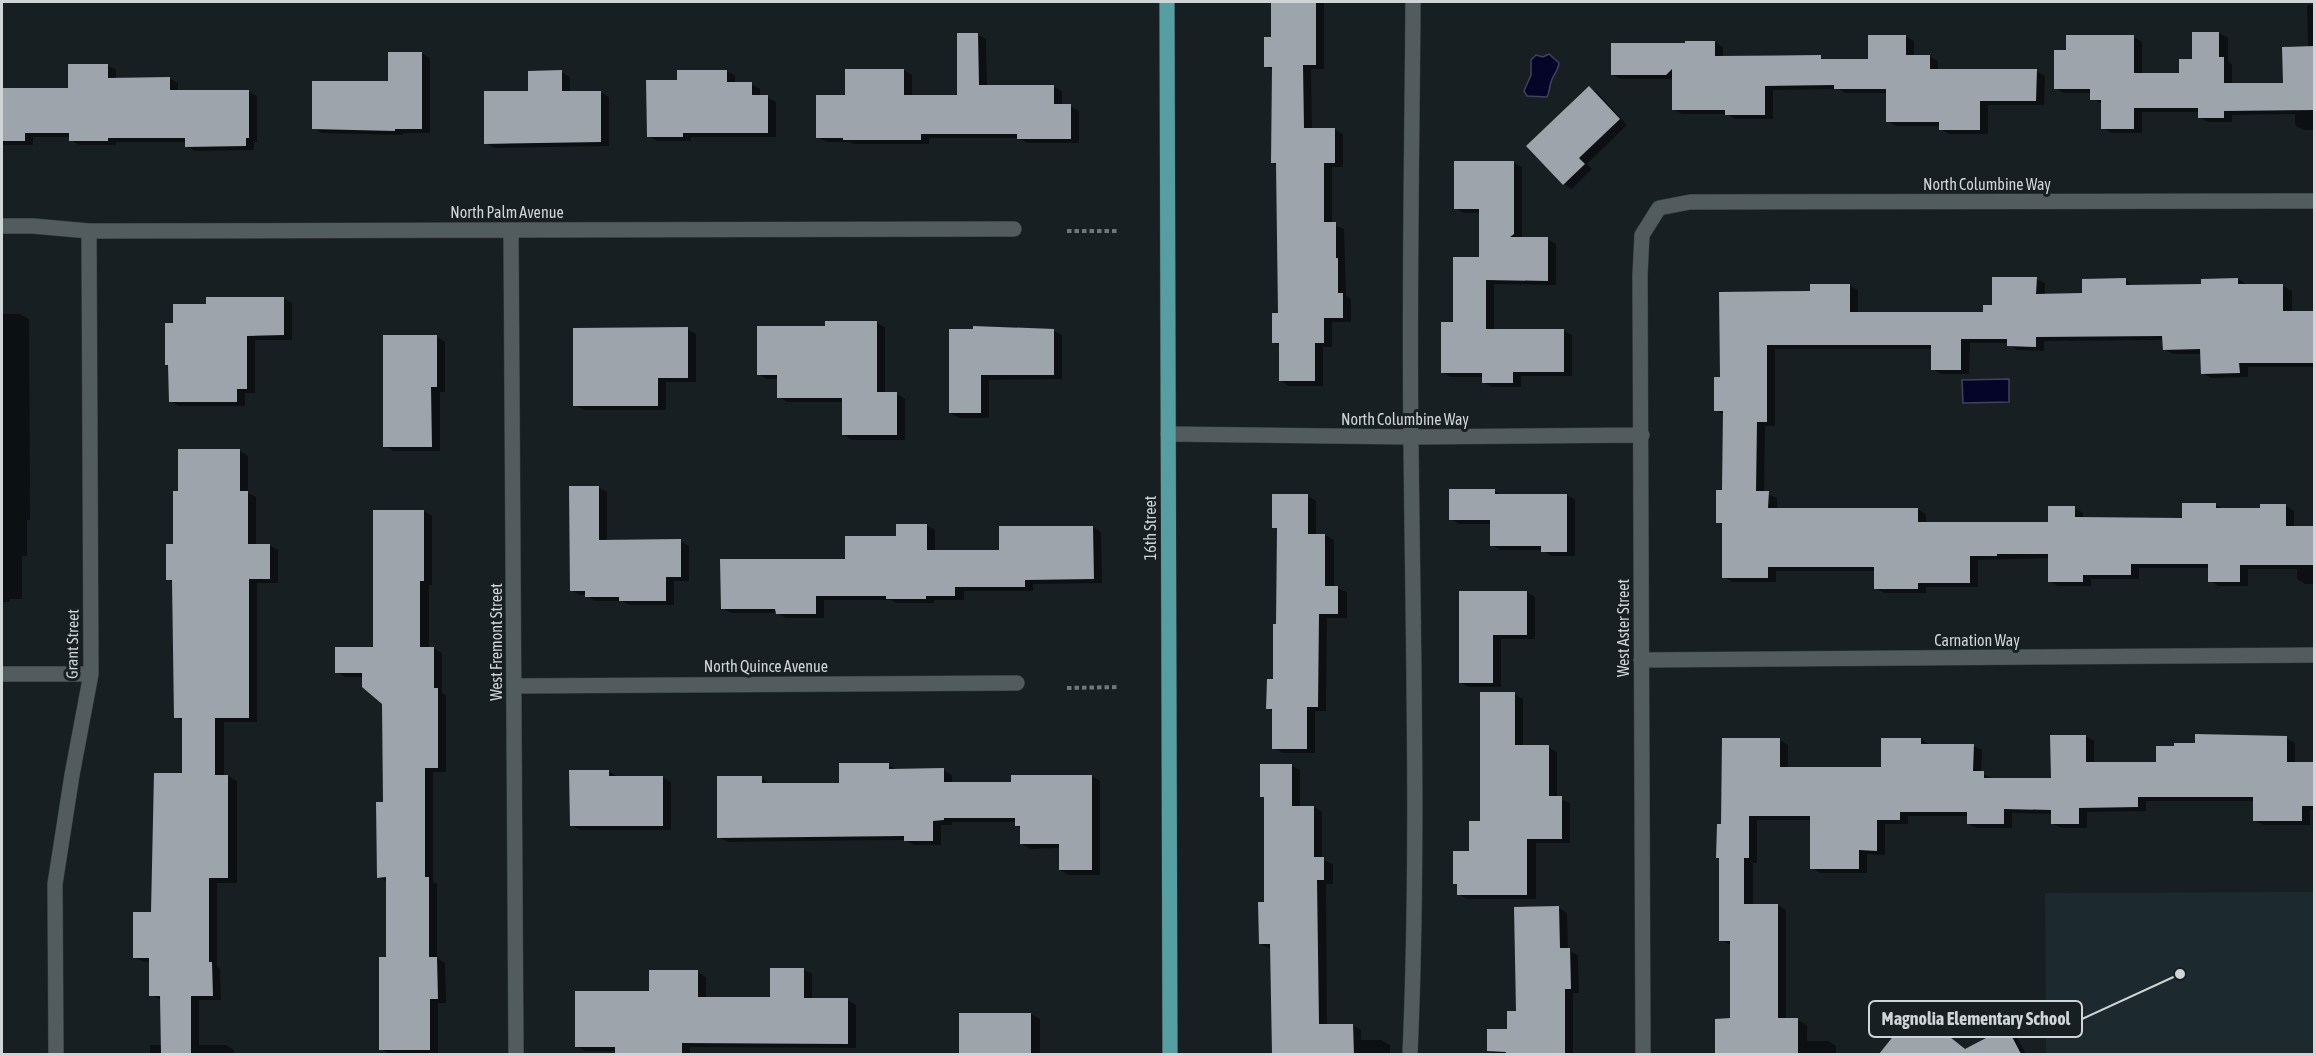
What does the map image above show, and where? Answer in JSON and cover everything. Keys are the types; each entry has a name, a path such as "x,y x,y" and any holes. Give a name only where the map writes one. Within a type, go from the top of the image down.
{"main road":[{"name":"16th Street","path":"1167,2 1170,1054"}],"street":[{"path":"1410,1054 1414,962 1411,438 1413,2"},
{"name":"North Columbine Way","path":"1659,208 1690,202 2314,201"},
{"name":"West Aster Street","path":"1643,1054 1640,275 1642,235 1659,208"},
{"name":"North Palm Avenue","path":"2,226 89,231 1014,229"},
{"name":"West Fremont Street","path":"511,230 516,1054"},
{"name":"Grant Street","path":"56,1054 55,884 91,674 89,231"},
{"name":"North Columbine Way","path":"1168,434 1411,438 1642,435"},
{"name":"Carnation Way","path":"1641,660 2314,655"},
{"path":"2,674 91,674"},
{"name":"North Quince Avenue","path":"515,686 1017,683"}],"path":[{"path":"1066,231 1118,231"},
{"path":"1067,688 1119,687"}],"shaded area":[{"path":"2314,892 2314,1054 2046,1054 2045,893"}],"water":[{"path":"1549,54 1559,63 1547,97 1527,96 1524,91 1531,75 1531,60 1536,55 1543,57"},
{"path":"2009,379 2009,402 1963,403 1962,380"}],"building":[{"path":"1271,2 1316,2 1316,65 1303,65 1304,128 1335,128 1335,163 1324,163 1324,222 1336,222 1338,293 1343,293 1343,318 1324,318 1324,343 1315,343 1315,381 1279,381 1279,343 1272,343 1272,313 1278,313 1276,163 1271,163 1272,67 1264,67 1264,37 1271,37"},
{"path":"2192,32 2219,32 2219,57 2224,57 2224,83 2283,83 2282,47 2314,46 2314,110 2224,111 2224,118 2198,118 2198,108 2134,108 2134,129 2101,129 2101,100 2090,100 2090,89 2054,89 2054,50 2066,50 2066,35 2134,35 2134,73 2179,73 2179,59 2192,59"},
{"path":"957,33 978,33 979,85 1054,85 1054,104 1071,104 1071,139 1017,139 1017,134 921,134 921,140 816,138 816,95 845,95 845,69 904,69 904,95 957,95"},
{"path":"1868,35 1906,35 1906,55 1930,55 1930,69 2037,69 2036,101 1980,101 1980,130 1939,130 1939,122 1886,122 1886,89 1834,89 1834,85 1765,86 1765,115 1725,115 1725,110 1672,110 1672,69 1666,75 1611,75 1611,43 1715,41 1715,56 1821,55 1821,59 1868,59"},
{"path":"388,52 422,52 422,129 395,129 395,131 312,129 312,81 388,81"},
{"path":"68,64 108,64 108,78 170,77 170,90 249,90 249,138 246,138 246,146 185,147 185,138 108,138 108,141 69,141 69,133 25,133 25,141 2,141 2,88 68,88"},
{"path":"562,70 562,91 601,91 601,142 484,144 484,91 528,91 528,71"},
{"path":"677,70 727,70 727,82 752,82 752,95 768,95 768,133 683,133 683,137 647,137 646,80 677,80"},
{"path":"1589,86 1620,119 1579,158 1585,164 1563,185 1526,146"},
{"path":"1454,161 1514,161 1514,234 1510,237 1548,237 1548,281 1486,280 1486,329 1564,329 1564,372 1513,372 1513,383 1482,383 1482,373 1441,373 1441,322 1453,322 1453,257 1479,257 1479,209 1454,209"},
{"path":"1992,277 2037,277 2036,294 2082,293 2082,279 2126,278 2126,285 2201,284 2201,279 2238,278 2238,284 2283,284 2283,311 2314,311 2314,363 2239,363 2240,373 2201,374 2200,349 2163,350 2162,336 2036,337 2036,347 2007,346 2007,339 1961,339 1961,370 1931,370 1931,345 1767,345 1767,422 1757,422 1756,491 1769,491 1768,508 1918,508 1918,522 2048,522 2048,506 2075,506 2075,517 2182,518 2182,503 2216,503 2216,508 2260,508 2260,504 2286,504 2286,526 2314,526 2314,565 2240,565 2240,582 2208,582 2208,564 2131,564 2131,575 2083,575 2083,582 2048,582 2048,554 1997,554 1997,556 1970,556 1970,583 1918,583 1918,589 1874,589 1874,567 1768,567 1768,578 1722,578 1722,523 1716,523 1716,490 1722,490 1723,411 1714,411 1714,377 1720,377 1719,292 1810,291 1810,284 1850,284 1850,312 1983,312 1983,305 1992,305"},
{"path":"206,297 284,297 284,335 247,336 247,389 237,389 237,402 169,402 168,365 165,365 165,323 173,323 173,304 206,304"},
{"path":"825,321 877,321 877,392 897,392 897,435 842,435 842,398 777,398 777,375 757,375 757,326 825,326"},
{"path":"973,326 1054,329 1054,375 981,375 981,413 949,413 949,329 973,329"},
{"path":"688,327 688,378 658,378 658,406 573,406 573,328"},
{"path":"383,335 437,335 437,387 431,387 432,447 383,447"},
{"path":"178,449 240,449 240,491 248,491 248,544 270,544 270,579 249,579 249,718 215,718 215,775 228,775 228,878 209,878 209,962 212,962 213,996 191,996 191,1054 161,1054 160,996 149,996 149,958 133,958 133,912 151,912 154,773 182,773 182,718 174,718 172,580 166,580 166,544 173,544 173,491 178,491"},
{"path":"569,486 599,486 599,540 681,539 681,577 666,577 666,601 619,601 619,597 585,597 585,591 570,591"},
{"path":"1449,489 1495,489 1495,494 1567,494 1567,552 1541,552 1541,546 1490,546 1490,520 1449,520"},
{"path":"1272,494 1308,494 1308,534 1325,534 1325,586 1338,586 1338,614 1319,614 1318,707 1307,707 1307,749 1272,749 1272,709 1266,709 1267,679 1273,679 1273,624 1276,624 1277,528 1272,528"},
{"path":"373,510 424,510 424,581 420,581 420,647 434,647 434,688 438,688 438,768 425,768 425,877 429,877 429,957 437,957 438,999 430,999 430,1050 379,1050 379,957 386,957 386,877 377,878 376,802 383,802 382,704 362,687 362,673 335,673 335,647 373,647"},
{"path":"896,524 927,524 927,550 999,550 999,526 1093,526 1094,579 1025,580 1025,587 955,587 955,596 926,596 926,599 886,599 886,596 816,596 816,614 776,614 775,609 721,609 720,559 845,559 845,536 896,536"},
{"path":"1459,591 1527,591 1527,635 1493,635 1493,683 1459,683"},
{"path":"1480,692 1515,692 1515,745 1549,745 1549,796 1562,796 1562,839 1527,839 1527,895 1457,895 1457,884 1453,884 1453,851 1469,851 1469,821 1480,821"},
{"path":"2195,734 2287,736 2287,762 2314,762 2314,806 2302,806 2302,821 2253,821 2253,797 2138,797 2138,807 2079,808 2079,824 2051,824 2051,810 2004,809 2004,824 1967,824 1967,812 1900,812 1900,820 1877,820 1877,851 1859,850 1859,869 1810,869 1810,816 1749,816 1749,858 1744,858 1744,904 1778,904 1778,1018 1798,1018 1798,1054 1715,1054 1715,1019 1730,1018 1730,941 1719,941 1719,858 1716,858 1717,824 1721,824 1722,738 1780,738 1780,767 1881,767 1881,738 1921,738 1921,744 1974,744 1973,771 1984,771 1984,778 2051,778 2050,735 2086,735 2086,762 2156,762 2156,746 2195,743"},
{"path":"839,763 889,763 889,769 944,768 944,782 1011,782 1011,775 1092,775 1092,870 1059,870 1059,844 1020,844 1020,826 1015,826 1015,818 944,818 944,820 933,821 933,841 904,841 904,836 717,838 717,776 762,776 762,783 839,783"},
{"path":"1260,764 1292,764 1292,806 1314,806 1314,857 1324,857 1324,880 1317,880 1319,1024 1353,1024 1354,1054 1272,1054 1270,944 1259,944 1258,902 1264,902 1264,797 1260,797"},
{"path":"569,770 609,770 609,776 663,776 663,826 570,826"},
{"path":"1559,906 1560,948 1570,948 1571,989 1565,989 1565,1054 1506,1054 1506,1052 1487,1051 1487,1029 1507,1029 1507,1011 1516,1011 1514,907"},
{"path":"770,968 804,968 804,998 848,998 848,1044 682,1043 682,1053 615,1053 615,1047 575,1047 575,991 649,991 649,970 698,970 698,997 770,997"},
{"path":"1915,1009 1965,1049 2007,1027 2021,1054 1879,1054"},
{"path":"959,1013 1031,1013 1031,1054 959,1054"}],"place":[{"name":"Magnolia Elementary School","path":"2180,974"}]}
